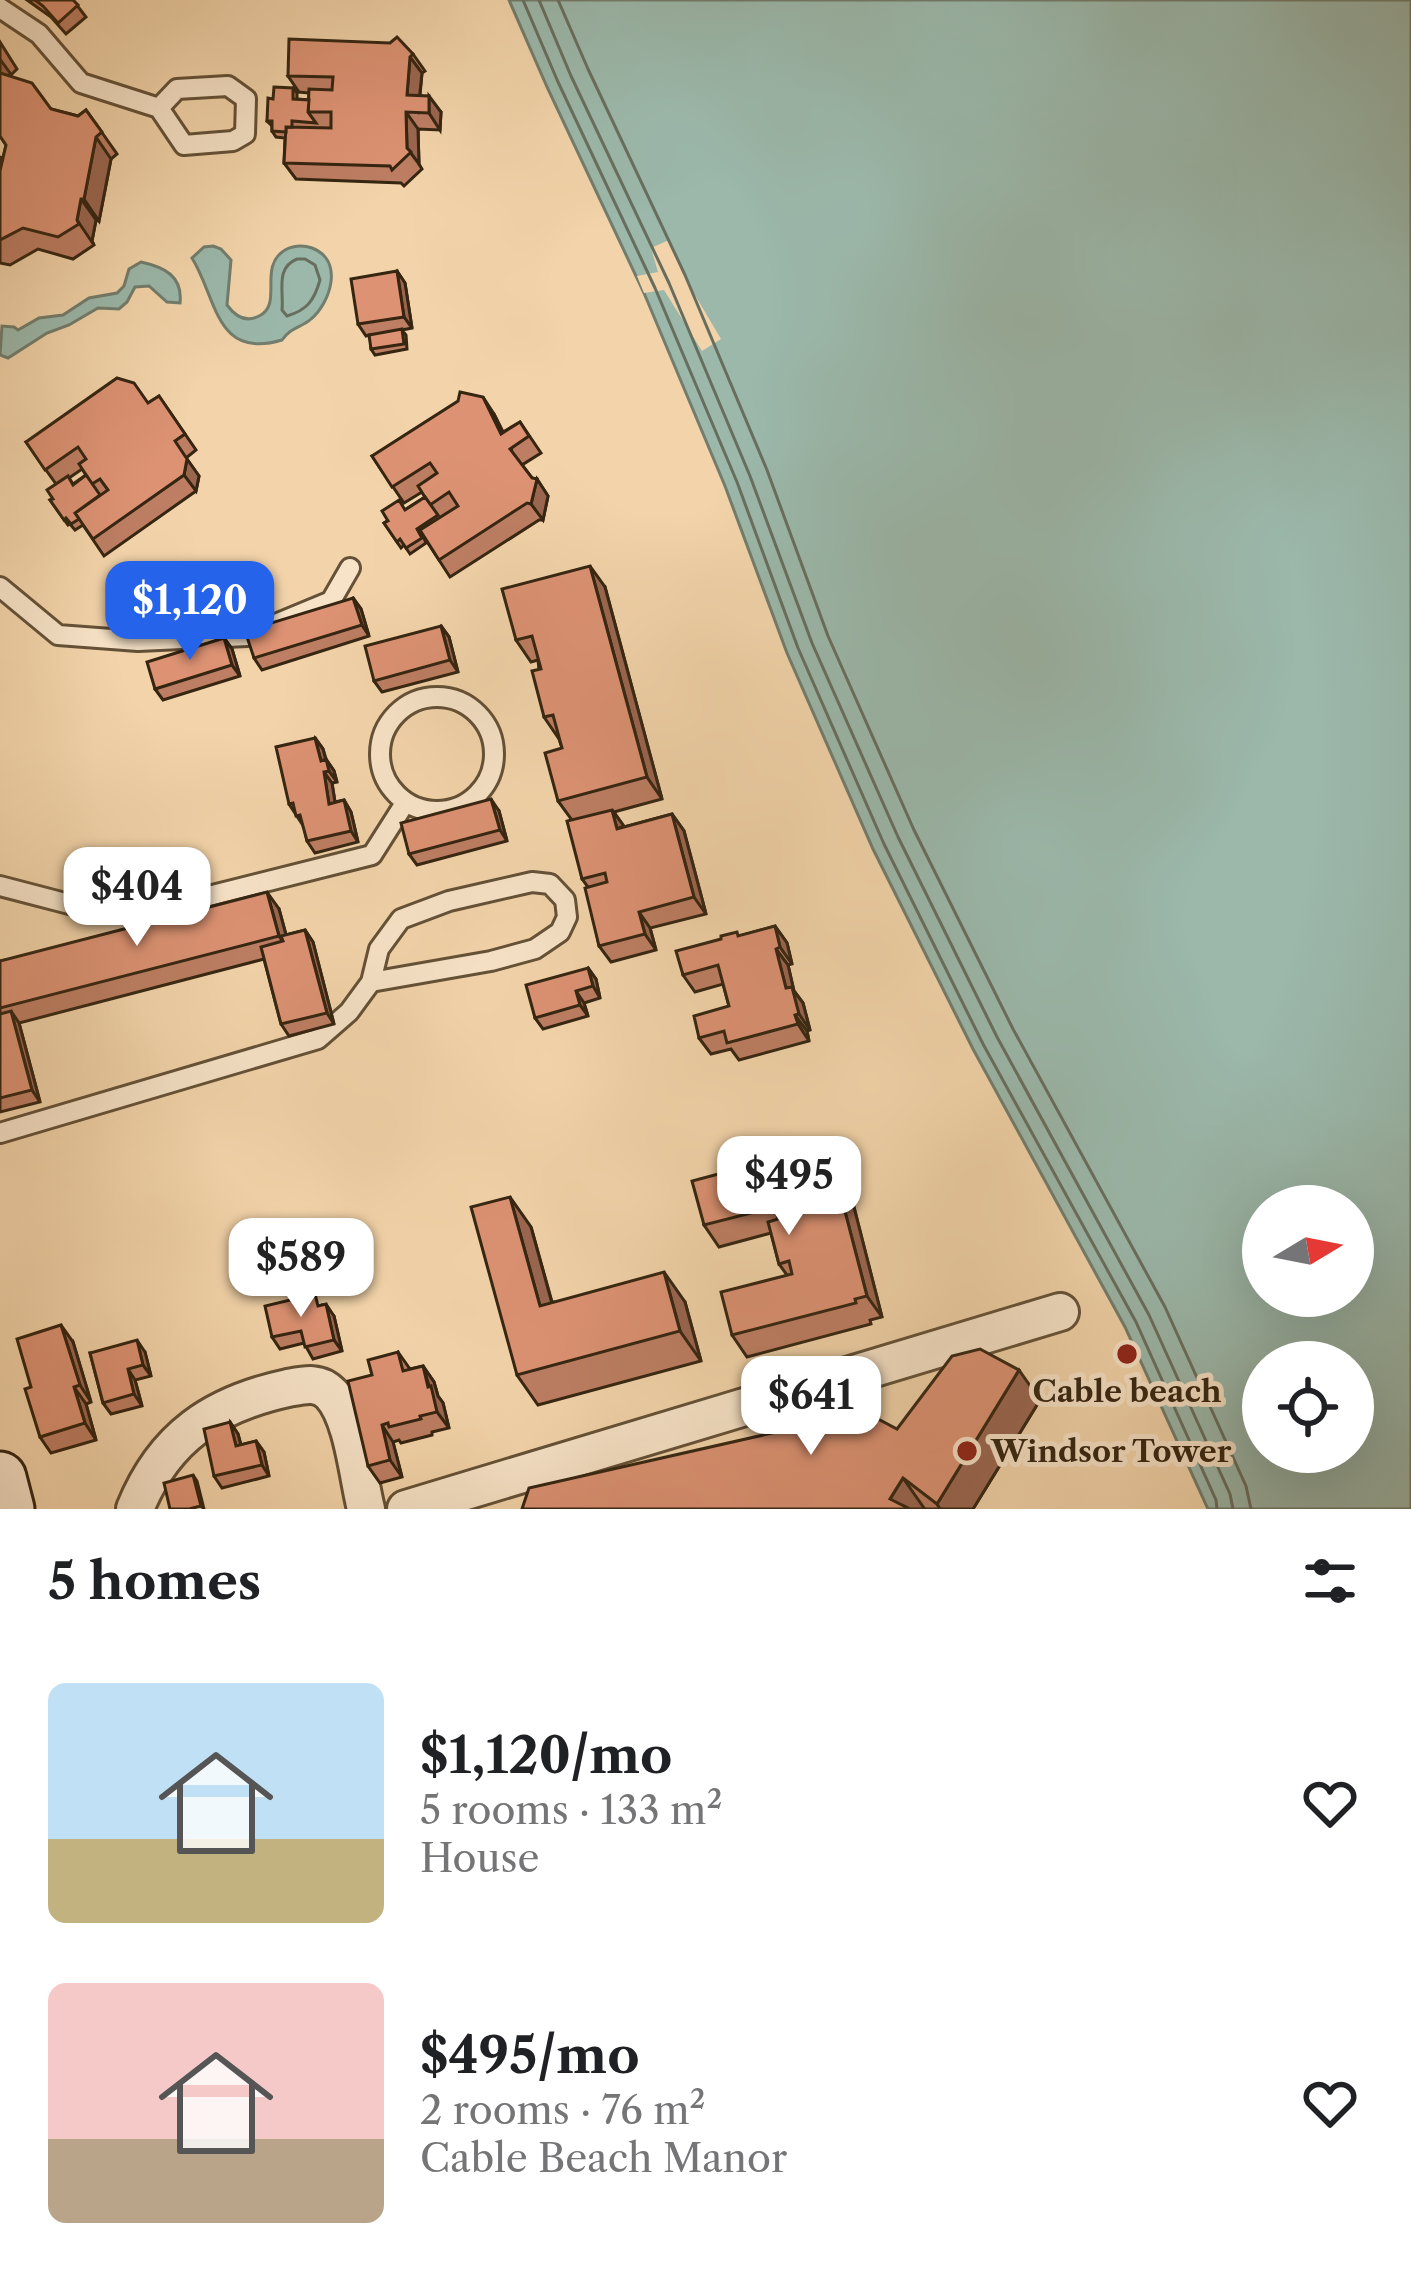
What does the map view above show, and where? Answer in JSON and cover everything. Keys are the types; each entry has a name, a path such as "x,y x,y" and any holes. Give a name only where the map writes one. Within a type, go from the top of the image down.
{"main road":[{"path":"0,1478 8,1509"}],"street":[{"path":"406,1509 1060,1312"},
{"path":"135,1509 170,1449 206,1417 257,1395 306,1384 322,1386 335,1397 345,1419 365,1509"}],"lane":[{"path":"0,8 39,34 81,83 159,108 184,145 232,141 245,134 246,99 228,86 177,89 159,108"},
{"path":"0,587 58,635 138,641 247,636 331,601 350,568"},
{"path":"440,695 469,705 489,727 495,757 485,785 463,806 434,812 405,802 386,780 379,751 388,722 411,701 440,695"},
{"path":"0,886 69,904 114,910 160,908 372,855 405,802"},
{"path":"0,1133 318,1040 349,1012 371,982 379,949 401,919 448,901 532,882 550,884 565,900 567,917 560,932 535,949 491,962 371,982"}],"water":[{"path":"509,0 1411,0 1411,1509 1208,1509 1125,1327 973,1049 873,849 787,653 725,486 644,293"},
{"path":"213,246 231,260 227,305 241,317 254,318 266,310 277,257 295,247 322,254 331,271 329,292 318,312 282,340 243,341 221,322 192,258"},
{"path":"141,262 175,279 180,303 167,302 149,286 135,287 119,309 98,308 8,358 0,355 2,326 18,330 39,318 63,315 89,298 117,293 129,269"}],"pier":[{"path":"669,240 721,339 702,351 664,290 644,293 637,276 658,272 651,248"}],"building":[{"path":"35,0 73,0 78,5 58,23"},
{"path":"397,37 413,54 407,95 429,96 429,113 406,112 411,152 392,170 390,166 284,163 286,127 331,128 331,112 308,112 309,89 332,90 333,77 288,76 289,39 390,43"},
{"path":"0,73 32,83 51,109 78,116 86,110 102,132 96,137 79,224 58,237 23,228 0,240 0,171 6,145 0,136"},
{"path":"274,87 293,88 293,99 309,100 308,112 316,123 292,121 286,132 272,131 272,121 267,121 268,98 273,99"},
{"path":"397,271 404,317 358,324 351,279"},
{"path":"402,329 404,344 371,349 369,335"},
{"path":"117,378 134,383 148,403 159,396 185,434 175,441 187,459 184,475 93,539 75,513 108,490 100,479 92,484 79,464 86,459 78,447 45,470 26,442"},
{"path":"460,392 483,397 501,434 520,422 529,436 510,449 537,479 531,504 439,560 420,530 458,506 449,492 430,505 418,486 437,473 430,463 392,487 372,456 458,401"},
{"path":"86,475 100,495 75,513 79,519 71,524 47,490 68,476 73,485"},
{"path":"425,497 438,515 417,529 422,538 406,548 384,523 388,521 382,511 399,500 405,510"},
{"path":"590,566 647,777 558,801 545,753 562,748 553,715 544,717 532,671 541,669 532,636 516,640 502,589"},
{"path":"353,598 362,625 254,658 245,631"},
{"path":"145,600 148,623 122,626 118,602"},
{"path":"441,626 450,660 374,681 365,646"},
{"path":"224,638 232,665 155,689 147,662"},
{"path":"315,738 329,771 324,772 329,804 344,800 351,831 307,841 300,815 289,804 276,747"},
{"path":"491,799 500,830 409,854 401,823"},
{"path":"612,810 617,829 672,814 694,897 639,912 645,934 599,946 585,888 607,882 605,873 582,879 567,821"},
{"path":"267,892 279,936 0,1008 0,961"},
{"path":"775,926 780,947 776,949 786,988 792,987 798,1024 727,1043 724,1031 699,1038 694,1016 729,1006 718,965 683,975 676,951"},
{"path":"305,930 327,1013 281,1024 261,947"},
{"path":"588,968 593,986 576,991 580,1005 535,1018 526,985"},
{"path":"11,1011 32,1090 0,1098 0,1014"},
{"path":"816,1148 817,1153 829,1150 867,1296 855,1299 856,1303 732,1335 721,1292 792,1274 789,1261 779,1264 768,1222 778,1219 775,1207 704,1225 692,1181"},
{"path":"510,1197 540,1306 664,1272 680,1331 517,1375 471,1207"},
{"path":"315,1294 318,1306 326,1304 334,1340 305,1347 301,1331 272,1337 265,1306"},
{"path":"61,1325 80,1385 74,1387 85,1423 40,1437 25,1389 31,1387 17,1339"},
{"path":"137,1340 143,1365 128,1369 134,1394 103,1403 90,1353"},
{"path":"980,1349 1019,1370 937,1504 903,1478 890,1499 908,1509 522,1509 529,1488 865,1412 897,1429 952,1356"},
{"path":"398,1352 403,1371 423,1366 437,1412 382,1425 390,1460 368,1466 348,1381 372,1375 368,1360"},
{"path":"230,1422 236,1446 256,1441 262,1465 214,1476 204,1429"},
{"path":"193,1475 201,1506 170,1509 164,1483"}],"place":[{"name":"Cable beach","path":"1127,1354"},
{"name":"Windsor Tower","path":"967,1451"}]}
